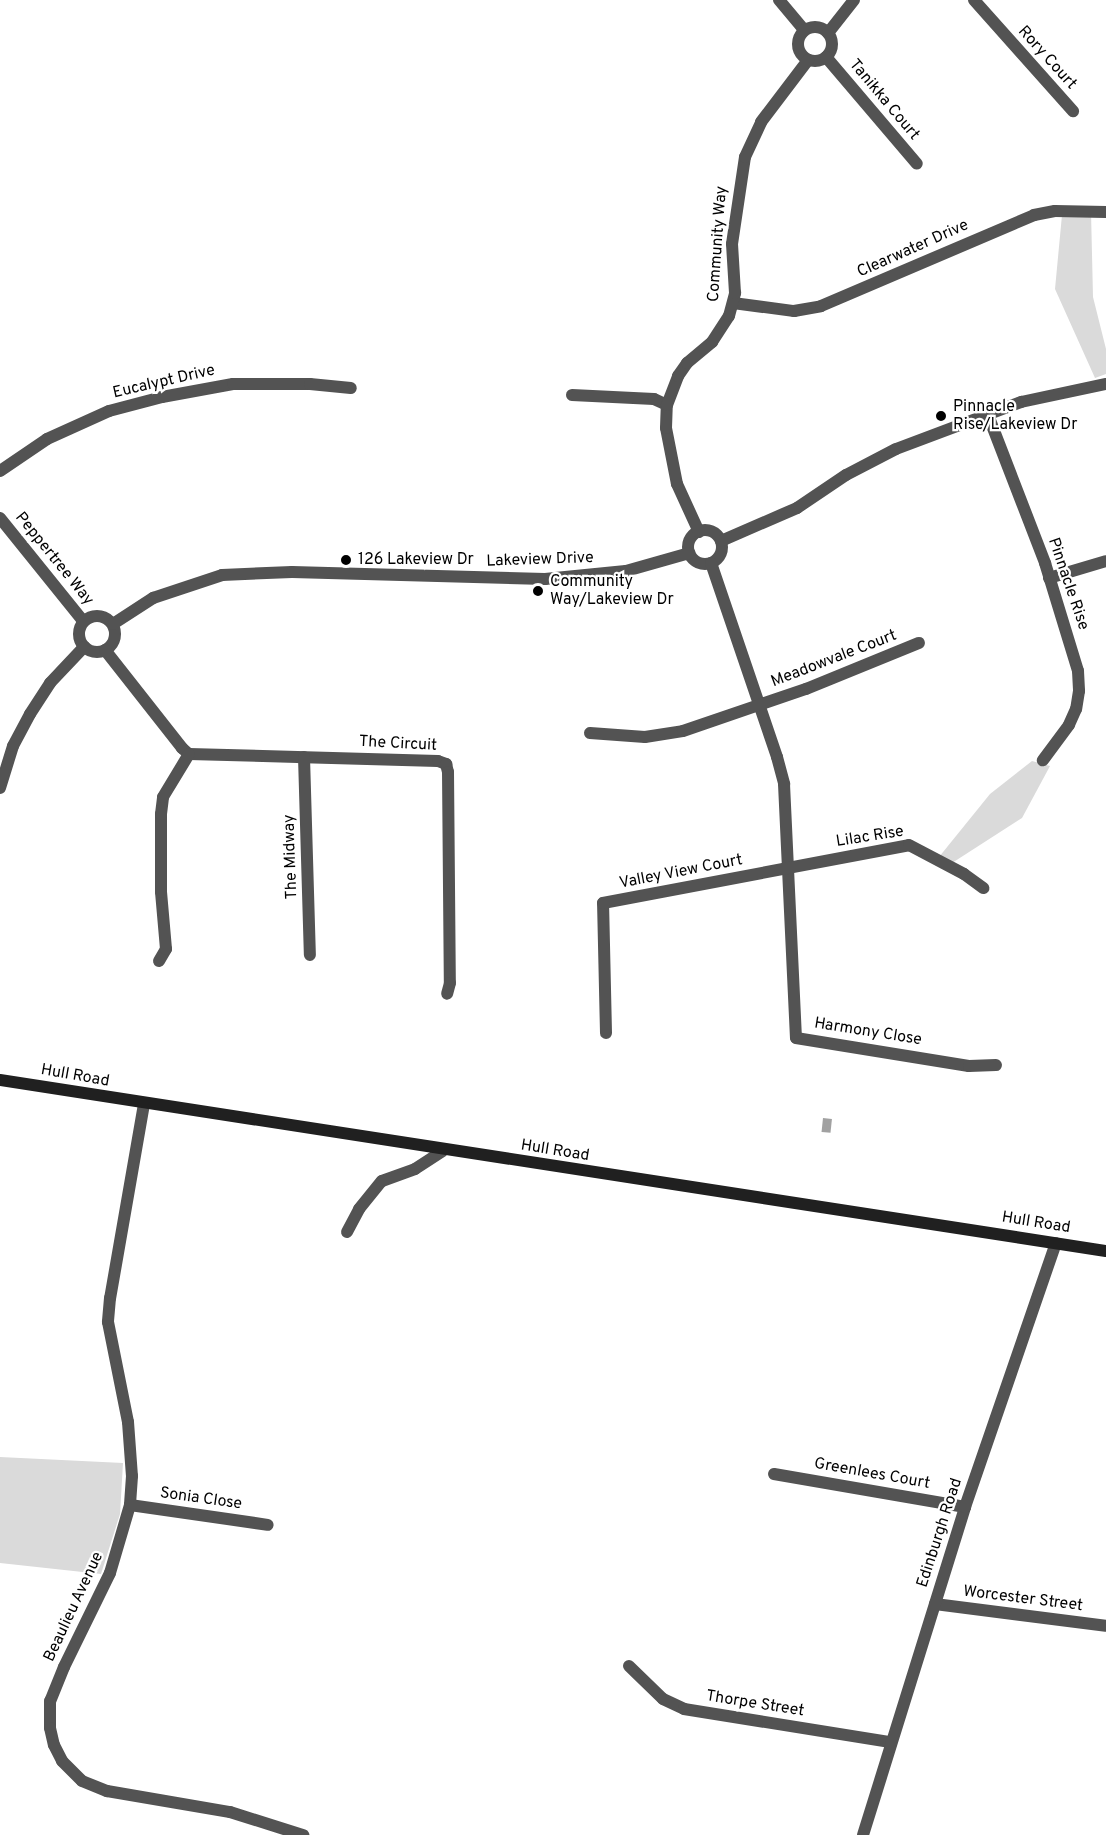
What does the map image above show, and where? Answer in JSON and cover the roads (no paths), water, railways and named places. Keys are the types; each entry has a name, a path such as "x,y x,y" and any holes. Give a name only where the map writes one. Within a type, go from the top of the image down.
{"main road":[{"name":"Hull Road","path":"0,1080 1106,1251"}],"street":[{"path":"779,0 804,30"},
{"path":"828,33 854,0"},
{"name":"Rory Court","path":"974,0 1073,111"},
{"path":"812,27 821,28 828,33 832,41 831,50 826,57 818,61 808,60 799,52 797,40 804,30 812,27"},
{"name":"Tanikka Court","path":"826,57 917,164"},
{"name":"Community Way","path":"699,532 677,484 666,428 667,405 678,376 722,329 733,303 735,276 732,244 745,157 761,122 808,60"},
{"name":"Clearwater Drive","path":"733,303 794,311 821,306 1034,216 1055,211 1106,212"},
{"name":"Eucalypt Drive","path":"0,471 47,439 110,411 162,397 233,384 310,384 351,388"},
{"path":"721,541 797,508 869,462 1021,402 1106,384"},
{"path":"572,395 654,399 667,405"},
{"name":"Pinnacle Rise","path":"988,415 1049,578 1072,647 1079,691 1069,725 1043,760"},
{"name":"Peppertree Way","path":"0,518 83,621"},
{"path":"711,531 721,541 720,556 711,563 699,563 689,553 690,541 699,532 711,531"},
{"name":"Lakeview Drive","path":"112,624 153,598 222,575 292,572 545,579 626,570 689,553"},
{"path":"1049,578 1106,561"},
{"path":"711,563 760,705 784,784 787,868"},
{"path":"98,615 112,624 115,636 105,650 94,652 84,647 78,638 83,621 98,615"},
{"name":"Meadowvale Court","path":"590,733 645,737 683,731 806,689 919,643"},
{"path":"0,788 13,746 30,714 50,683 84,647"},
{"path":"105,650 189,754 163,797 160,813 161,892 166,950 159,961"},
{"name":"The Circuit","path":"189,754 200,757 219,753 438,761 446,764 448,772 450,982 447,994"},
{"name":"The Midway","path":"304,757 310,955"},
{"name":"Lilac Rise","path":"787,868 909,845 954,868 983,888"},
{"name":"Valley View Court","path":"606,1033 603,903 787,868"},
{"name":"Harmony Close","path":"787,868 796,1038 969,1066 996,1065"},
{"name":"Beaulieu Avenue","path":"144,1104 108,1322 128,1422 132,1476 130,1505 110,1573 50,1701 50,1728 54,1746 62,1761 82,1781 107,1791 230,1812 303,1835"},
{"path":"347,1232 359,1209 382,1180 415,1169 443,1150"},
{"name":"Edinburgh Road","path":"863,1835 890,1742 965,1507 1056,1243"},
{"name":"Greenlees Court","path":"774,1474 965,1507"},
{"name":"Sonia Close","path":"130,1505 268,1525"},
{"name":"Worcester Street","path":"935,1605 1106,1626"},
{"name":"Thorpe Street","path":"629,1666 663,1699 684,1709 890,1742"}],"place":[{"name":"Pinnacle Rise/Lakeview Dr","path":"941,416"},
{"name":"126 Lakeview Dr","path":"346,560"},
{"name":"Community Way/Lakeview Dr","path":"538,591"}]}
